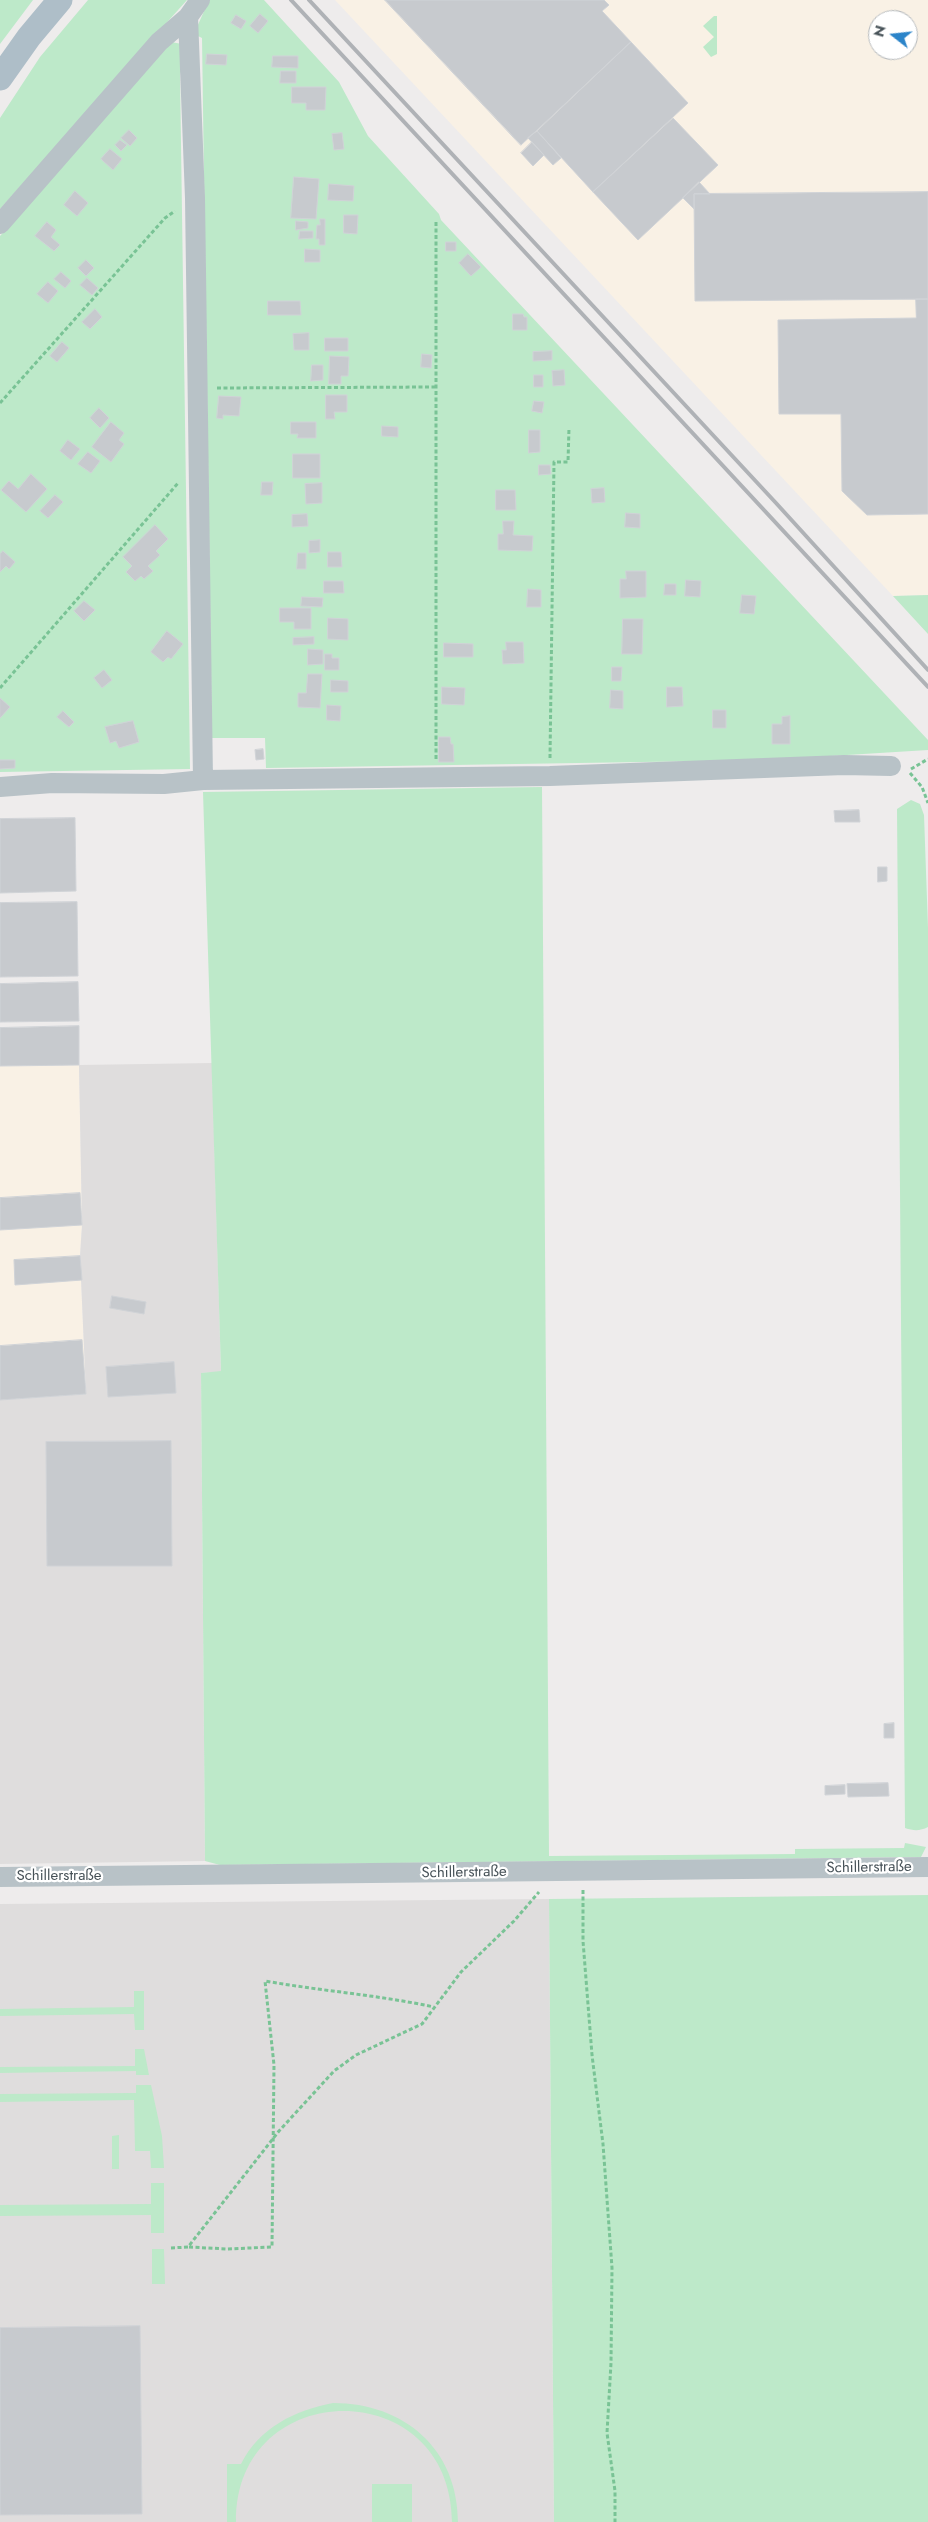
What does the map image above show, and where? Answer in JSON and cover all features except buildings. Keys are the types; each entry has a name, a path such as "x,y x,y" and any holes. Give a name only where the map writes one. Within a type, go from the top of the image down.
{"main road":[{"path":"0,78 29,37 60,0"}],"street":[{"path":"0,224 159,42 188,17 200,0"},
{"path":"188,17 195,198 203,780"},
{"path":"0,787 52,784 164,784 203,780 550,776 844,765 900,769"},
{"name":"Schillerstraße","path":"0,1877 928,1868"}],"path":[{"path":"0,403 165,218 195,198"},
{"path":"436,222 436,777"},
{"path":"198,388 436,388"},
{"path":"550,776 554,462 568,462 569,428"},
{"path":"0,688 179,482 198,469"},
{"path":"900,769 913,766 928,759"},
{"path":"900,769 922,787 928,803"},
{"path":"583,1885 583,1941 591,2046 603,2144 612,2268 612,2363 607,2433 615,2490 615,2522"},
{"path":"188,2247 275,2136 334,2071 356,2056 422,2024 461,1972 514,1921 544,1886"},
{"path":"171,2248 188,2247 227,2250 272,2247 275,2136 274,2065 266,1981 342,1993 392,1998 434,2007"}],"shaded area":[{"path":"335,0 928,0 928,595 893,596"},
{"path":"212,1063 221,1372 201,1373 205,1861 0,1864 0,1400 86,1394 80,1256 82,1225 79,1065"},
{"path":"79,1065 82,1225 80,1256 86,1394 0,1400 0,1066"},
{"path":"549,1899 554,2522 0,2522 0,1904"}],"green space":[{"path":"0,0 33,0 0,44"},
{"path":"88,0 187,0 0,209 0,118 40,57"},
{"path":"209,0 264,0 339,82 368,136 439,214 441,220 928,740 928,750 766,760 266,768 265,738 212,738 202,38 198,36 197,27"},
{"path":"714,16 717,16 717,54 711,57 703,47 714,37 703,26"},
{"path":"171,42 182,44 186,61 180,74 190,769 0,772 0,236"},
{"path":"928,595 928,634 893,596"},
{"path":"542,787 549,1856 795,1854 795,1849 904,1848 905,1843 926,1847 921,1857 220,1865 205,1861 201,1373 221,1371 203,792"},
{"path":"911,800 920,804 924,815 928,928 928,1827 917,1830 905,1828 897,809"},
{"path":"928,1895 928,2522 554,2522 549,1899"},
{"path":"134,1991 144,1991 144,2030 135,2030 134,2014 0,2016 0,2009 134,2007"},
{"path":"135,2049 144,2049 149,2075 136,2075 136,2071 0,2073 0,2067 135,2066"},
{"path":"136,2085 151,2085 162,2136 164,2168 151,2168 150,2151 135,2151 134,2100 0,2102 0,2094 136,2093"},
{"path":"119,2135 119,2169 112,2169 112,2136"},
{"path":"151,2183 164,2183 164,2233 151,2233 151,2215 0,2216 0,2205 151,2204"},
{"path":"152,2249 164,2249 165,2284 152,2284"},
{"path":"333,2403 359,2405 382,2411 404,2421 422,2435 437,2452 448,2473 456,2496 458,2522 452,2522 442,2473 418,2438 383,2418 343,2411 304,2418 269,2439 245,2474 236,2522 227,2522 227,2464 241,2464 258,2440 279,2423 305,2410"},
{"path":"372,2484 412,2484 412,2522 372,2522"}],"railway":[{"path":"291,0 928,687"},
{"path":"309,0 776,503 928,670"}]}
